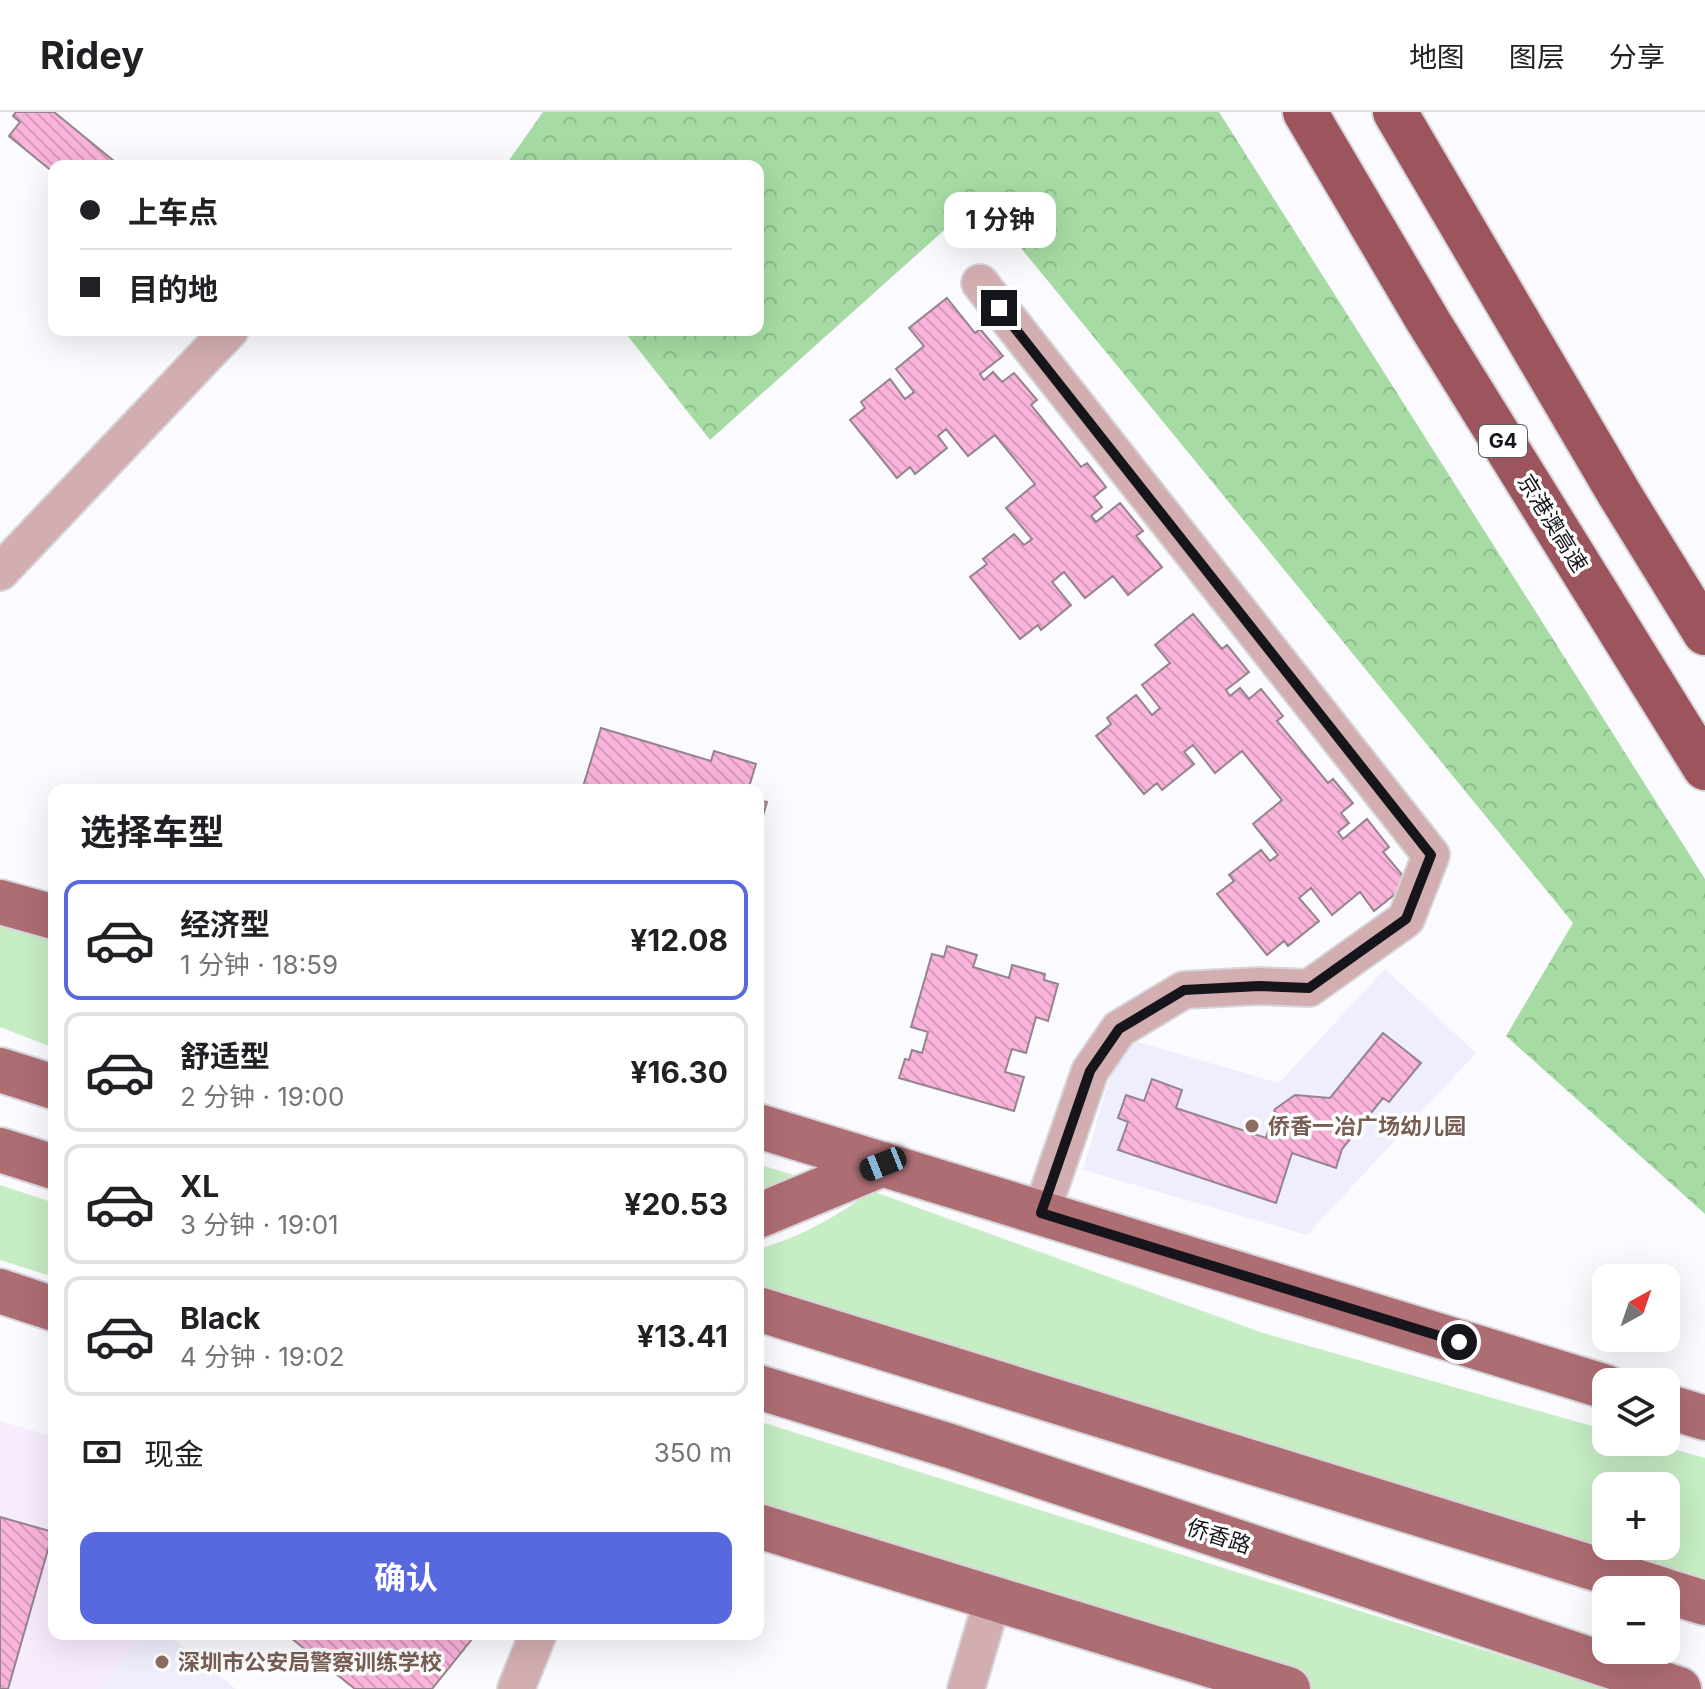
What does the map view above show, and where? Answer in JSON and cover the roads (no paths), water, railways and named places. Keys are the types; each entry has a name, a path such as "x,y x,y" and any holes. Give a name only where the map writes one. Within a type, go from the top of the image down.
{"highway":[{"name":"京港澳高速","path":"1305,112 1428,321 1705,768"},
{"path":"1395,112 1620,495 1705,633"}],"main road":[{"path":"0,902 48,915"},
{"path":"0,1070 48,1085"},
{"path":"764,1128 1592,1383"},
{"path":"0,1150 48,1165"},
{"path":"764,1214 883,1164"},
{"path":"764,1311 1620,1576"},
{"name":"侨香路","path":"764,1389 950,1446 1679,1689"},
{"path":"1680,1410 1705,1418"},
{"path":"764,1528 1288,1689"},
{"path":"1680,1595 1705,1603"}],"street":[{"path":"980,283 1431,855 1406,919 1309,988 1259,986 1184,990 1119,1029 1090,1071 1041,1213"},
{"path":"0,572 224,336"},
{"path":"966,1689 993,1598"},
{"path":"516,1689 536,1640"}],"place":[{"name":"侨香一冶广场幼儿园","path":"1252,1126"},
{"name":"深圳市公安局警察训练学校","path":"162,1662"}]}
